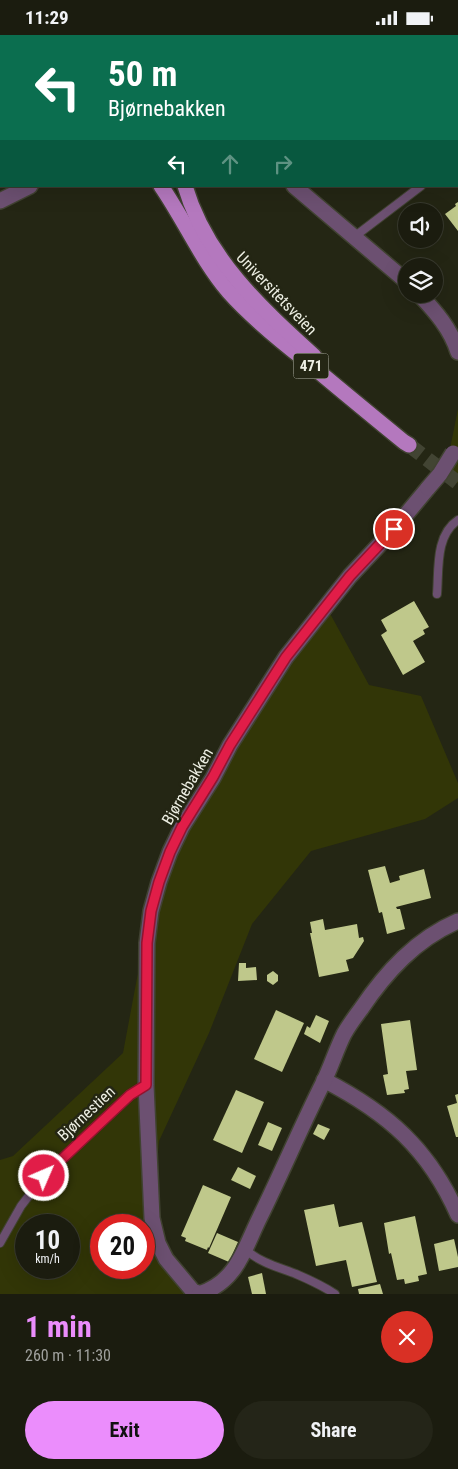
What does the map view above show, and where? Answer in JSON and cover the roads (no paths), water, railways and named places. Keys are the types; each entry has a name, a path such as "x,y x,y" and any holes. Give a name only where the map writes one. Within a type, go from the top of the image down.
{"main road":[{"name":"Universitetsveien","path":"162,187 175,207 205,262 229,292 266,328 404,443 410,445 406,439 242,288 219,258 202,229 185,187"}],"street":[{"path":"0,201 28,187"},
{"path":"295,187 398,274"},
{"path":"427,303 444,323 456,344 458,352"},
{"name":"Bjørnebakken","path":"199,1294 192,1290 166,1259 158,1243 150,1192 146,1085 147,943 151,911 159,882 182,827 230,745 286,657 350,576 394,529 440,474 455,448"},
{"path":"199,1294 210,1290 227,1277 246,1250 345,1032 383,979 401,959 421,942 444,927 458,921"},
{"path":"324,1080 381,1114 419,1149 447,1190 458,1215"}],"lane":[{"path":"354,237 420,187"},
{"path":"444,323 458,331"},
{"path":"437,594 441,545 446,531 458,520"},
{"name":"Bjørnestien","path":"0,1243 21,1206 44,1176 130,1095 146,1085"},
{"path":"246,1250 253,1256 273,1266 316,1282 335,1294"}],"tunnel":[{"path":"409,445 458,483"}]}
